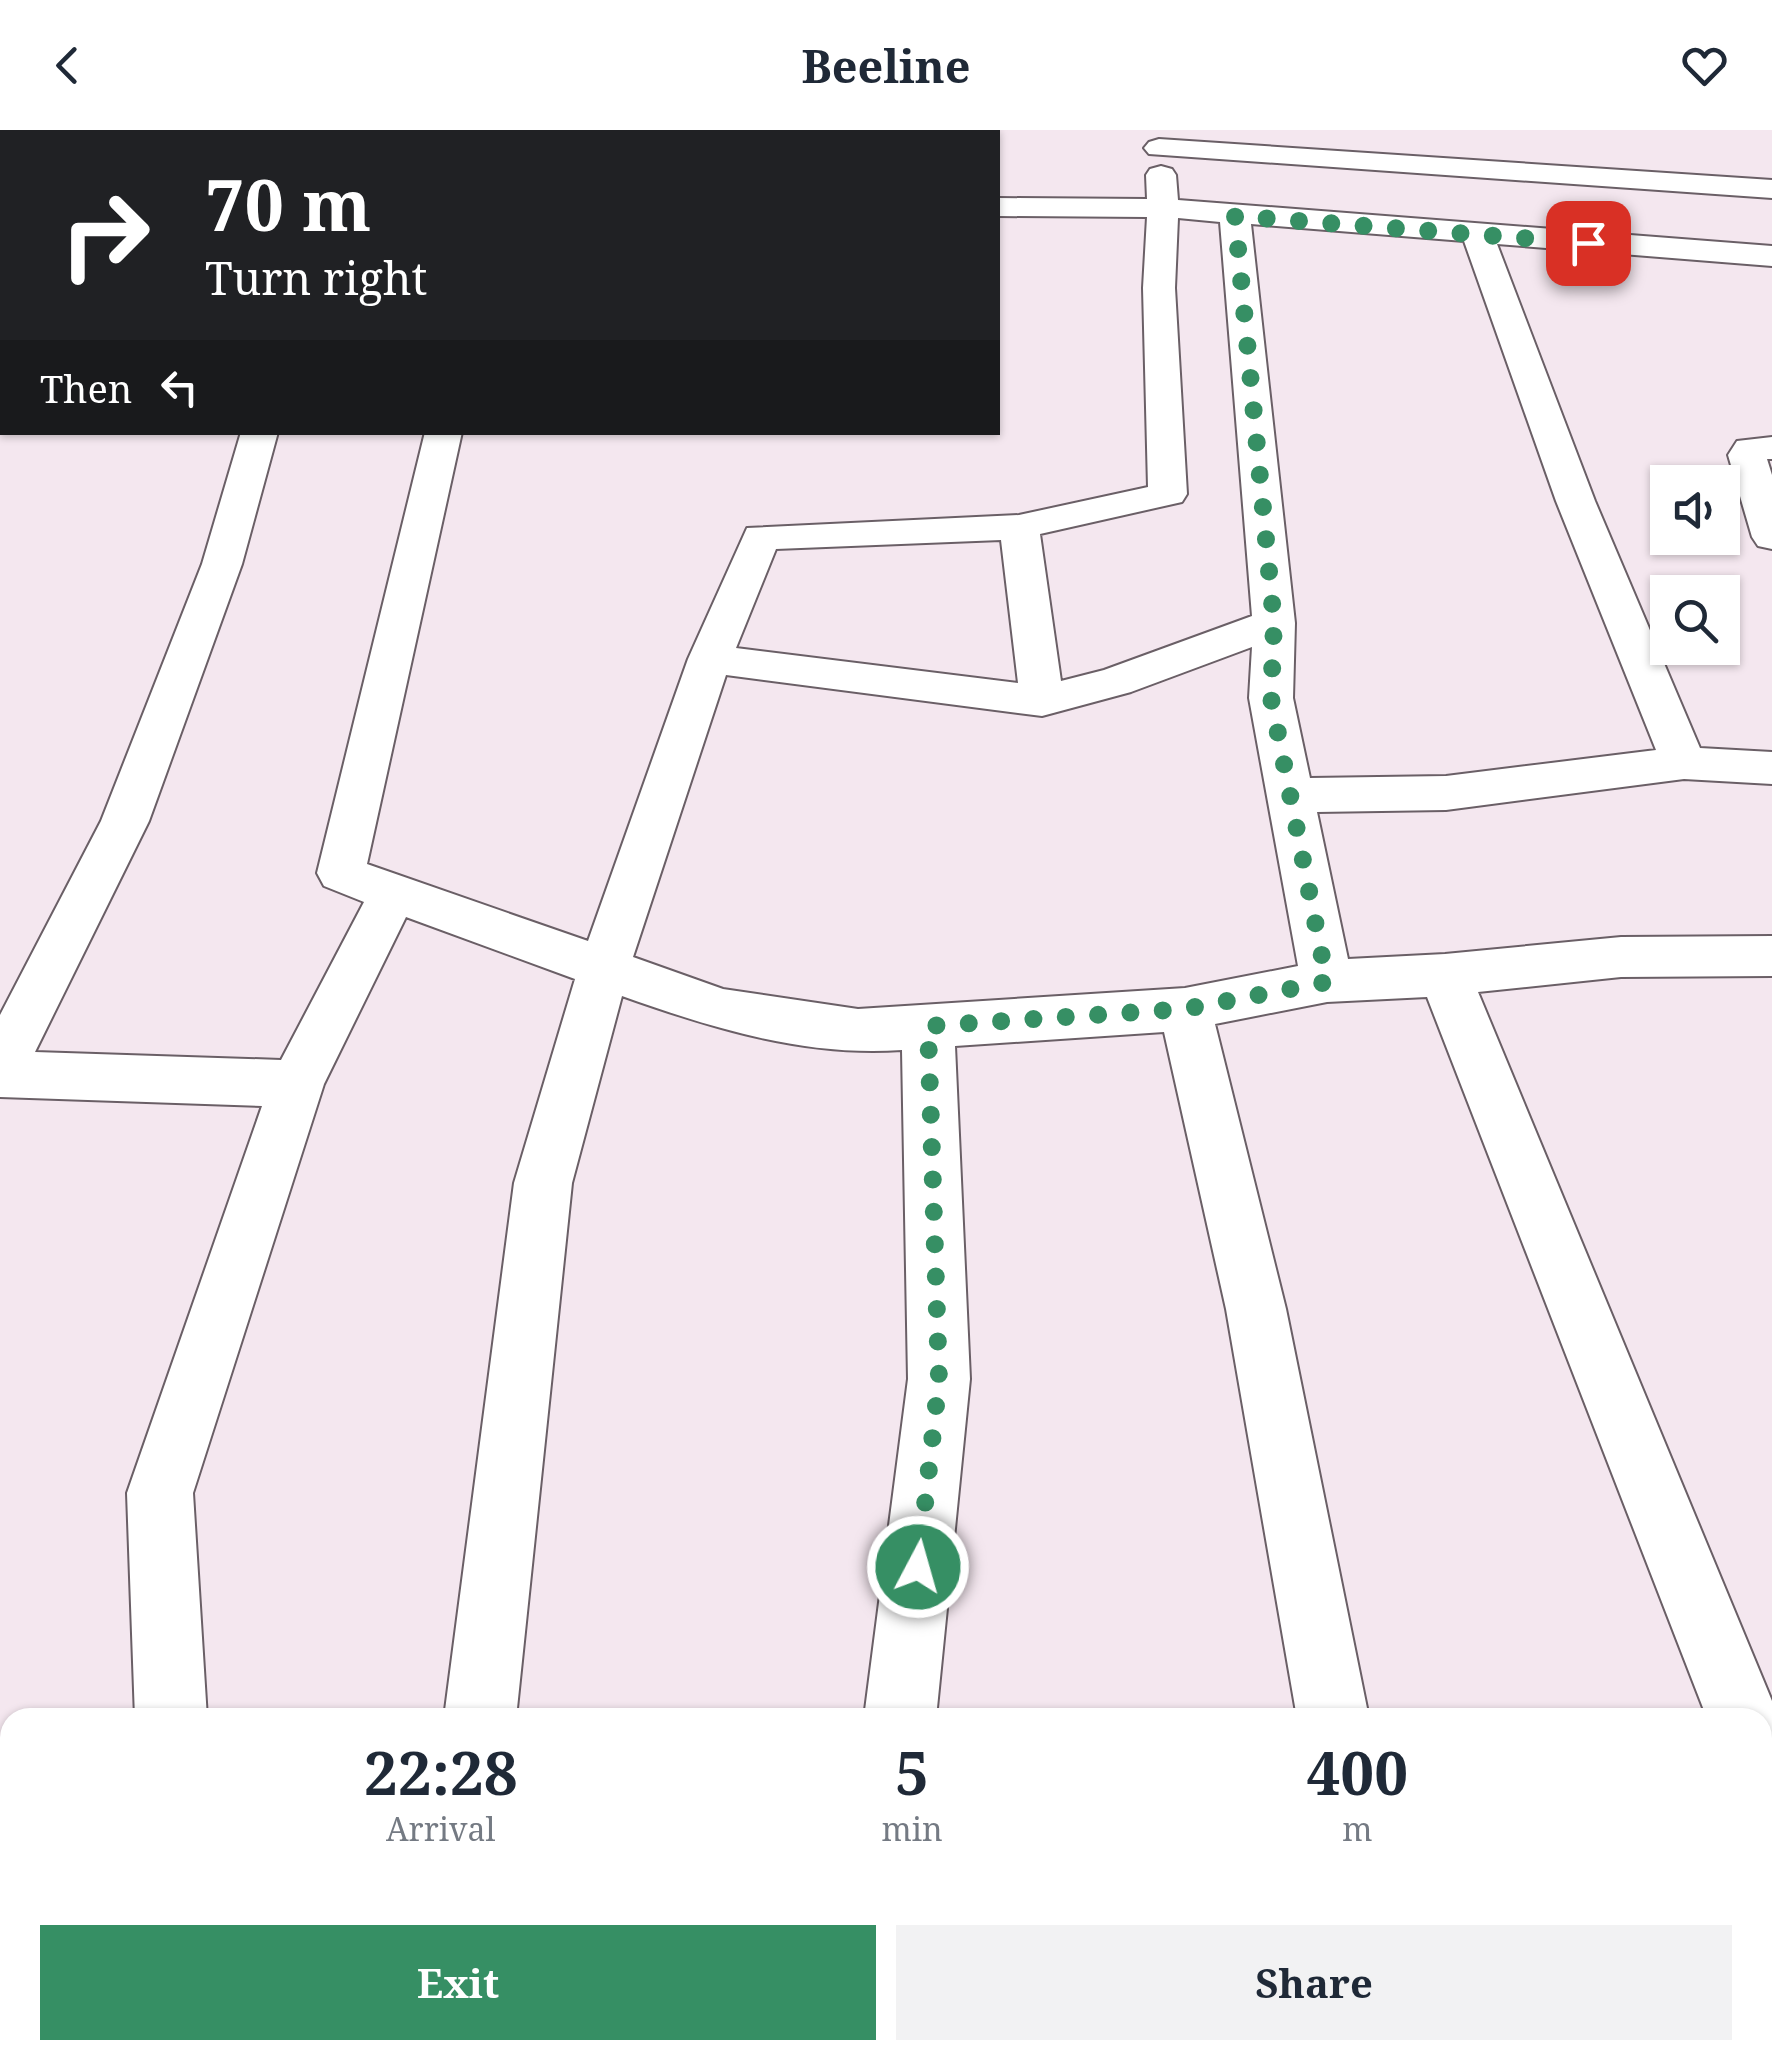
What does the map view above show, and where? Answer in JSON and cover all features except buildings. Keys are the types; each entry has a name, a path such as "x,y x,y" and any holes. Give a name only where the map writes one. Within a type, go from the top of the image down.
{"street":[{"path":"481,1708 543,1183 604,968 710,658 761,537 1019,528 1168,494 1158,288 1164,208 1155,139 1772,190"},
{"path":"1000,207 1164,208 1772,256"},
{"path":"1235,216 1274,623 1271,698 1327,982"},
{"path":"1478,235 1531,390 1595,556 1684,763"},
{"path":"259,435 222,564 125,821 0,1071 296,1084"},
{"path":"443,435 341,874 722,1010 858,1031 1185,1009 1327,982 1445,975 1621,957 1772,956"},
{"path":"1772,448 1750,449 1747,455 1772,537"},
{"path":"1019,528 1042,701"},
{"path":"710,658 1042,701 1116,682 1274,623"},
{"path":"1288,795 1446,793 1684,763 1772,768"},
{"path":"171,1708 160,1493 296,1084 394,892"},
{"path":"1445,975 1739,1708"},
{"path":"1185,1009 1256,1309 1330,1708"},
{"path":"901,1708 939,1379 928,1026"}],"route":[{"path":"918,1567 939,1379 928,1026 1185,1009 1327,982 1271,698 1274,623 1235,216 1588,243"}]}
